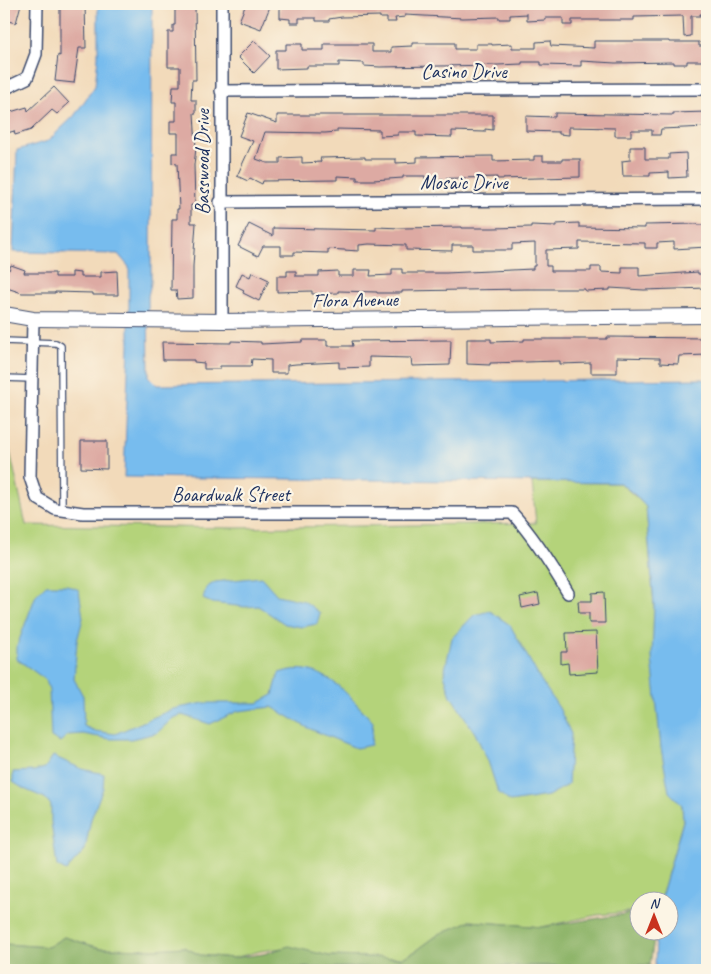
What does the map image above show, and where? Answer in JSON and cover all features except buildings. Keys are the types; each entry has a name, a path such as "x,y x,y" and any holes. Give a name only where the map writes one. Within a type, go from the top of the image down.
{"street":[{"path":"4,89 27,78 36,54 37,4"},
{"name":"Basswood Drive","path":"222,4 220,202 222,321"},
{"name":"Casino Drive","path":"221,91 707,89"},
{"name":"Mosaic Drive","path":"220,202 707,199"},
{"name":"Flora Avenue","path":"4,314 32,319 222,321 707,316"},
{"name":"Boardwalk Street","path":"32,319 30,476 37,498 54,509 83,513 512,513 531,534 568,592"}],"lane":[{"path":"4,342 56,343 61,346 62,510"},
{"path":"4,378 32,379"}],"green space":[{"path":"4,424 26,525 235,528 536,523 532,482 620,483 646,506 654,605 683,821 663,892 628,892 628,912 597,915 542,927 470,921 439,934 416,951 402,958 329,956 289,947 233,958 200,955 184,947 155,949 100,948 64,937 48,947 4,944"},
{"path":"628,914 628,942 653,942 650,965 4,970 4,944 48,947 64,937 100,948 155,949 184,947 200,955 233,958 263,954 289,946 329,956 402,958 416,951 439,934 470,921 542,927"},
{"path":"650,965 650,970 121,970"}],"water":[{"path":"98,4 152,4 151,283 148,296 149,377 157,385 703,379 707,384 707,970 655,970 656,942 678,942 678,892 663,892 683,821 682,805 669,792 661,748 652,658 654,605 646,507 634,494 620,483 124,477 129,345 129,267 118,254 13,252 17,150 48,141 74,116 95,86 98,57"},
{"path":"261,577 277,595 304,601 320,613 317,624 301,627 285,624 258,606 245,607 212,603 203,599 206,588 215,582"},
{"path":"46,585 67,585 79,590 83,618 77,641 74,679 83,696 84,726 95,731 115,734 173,709 204,703 258,703 273,695 279,673 308,670 332,681 373,722 371,745 356,748 308,728 272,707 238,711 210,724 182,715 173,718 157,733 131,739 110,739 83,734 68,735 60,742 51,737 49,690 46,680 17,659 17,646 36,595"},
{"path":"490,611 510,625 540,679 559,708 571,734 568,785 548,796 510,802 498,792 488,761 475,733 451,696 444,674 452,638 474,615"},
{"path":"53,756 82,769 104,774 103,788 91,819 85,850 66,871 57,866 51,822 51,805 45,798 13,782 13,772 34,771 45,768"}]}
